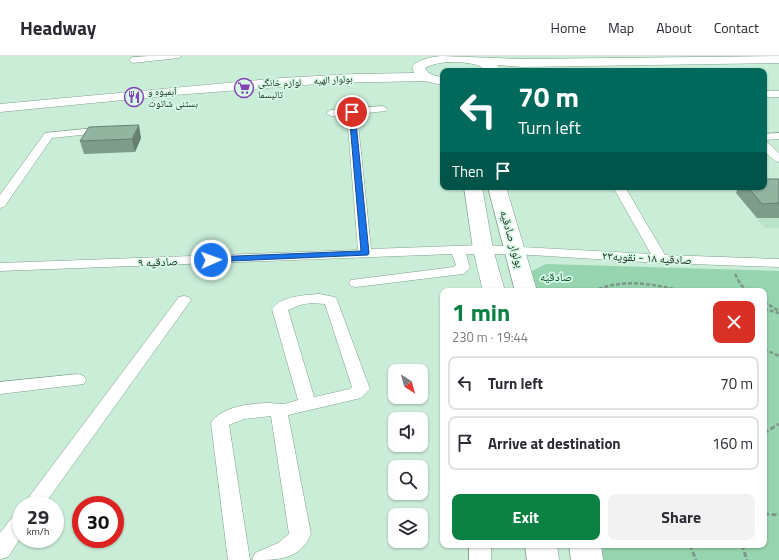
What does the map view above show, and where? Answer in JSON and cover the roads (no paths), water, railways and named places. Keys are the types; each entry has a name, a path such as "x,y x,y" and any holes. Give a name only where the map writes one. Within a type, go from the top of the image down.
{"main road":[{"name":"بولوار الهیه","path":"0,99 123,86 386,68 450,56 468,57 485,61"},
{"path":"426,77 418,70 418,67 429,59"},
{"path":"485,61 522,63 774,60"},
{"path":"554,68 774,60"},
{"path":"485,61 494,68"},
{"name":"بولوار الهیه","path":"0,108 124,95 267,83 388,76 426,77 440,81"},
{"path":"473,190 483,249 493,288"},
{"name":"بولوار صادقیه","path":"498,190 525,288"},
{"path":"541,548 543,560"},
{"path":"585,548 587,560"}],"street":[{"path":"133,60 173,56"},
{"path":"767,94 779,94"},
{"path":"331,114 383,110"},
{"path":"352,112 365,253"},
{"path":"0,204 49,135 105,130"},
{"path":"767,136 779,136"},
{"path":"767,148 779,159"},
{"path":"621,190 661,260"},
{"name":"صادقیه ۹","path":"0,267 483,249"},
{"name":"صادقیه ۱۸ - نقویه۲۳","path":"483,249 661,260 779,263"},
{"path":"356,283 458,271 463,268 463,265 458,251"},
{"path":"239,560 220,423 225,418 232,415 272,409 277,411 307,403 355,394 361,389 332,304 330,300 324,298 289,303 280,309 304,388 307,403"},
{"path":"40,496 184,300"},
{"path":"0,388 78,380"},
{"path":"263,560 294,544 299,539 300,534 280,416 277,411"},
{"path":"0,550 12,533"},
{"path":"480,548 480,560"}],"place":[{"name":"لوازم خانگی تالیسما","path":"244,88"},
{"name":"آبمیوه و بستنی شاتوت","path":"134,97"}],"park label":[{"name":"صادقیه","path":"556,277"}]}
